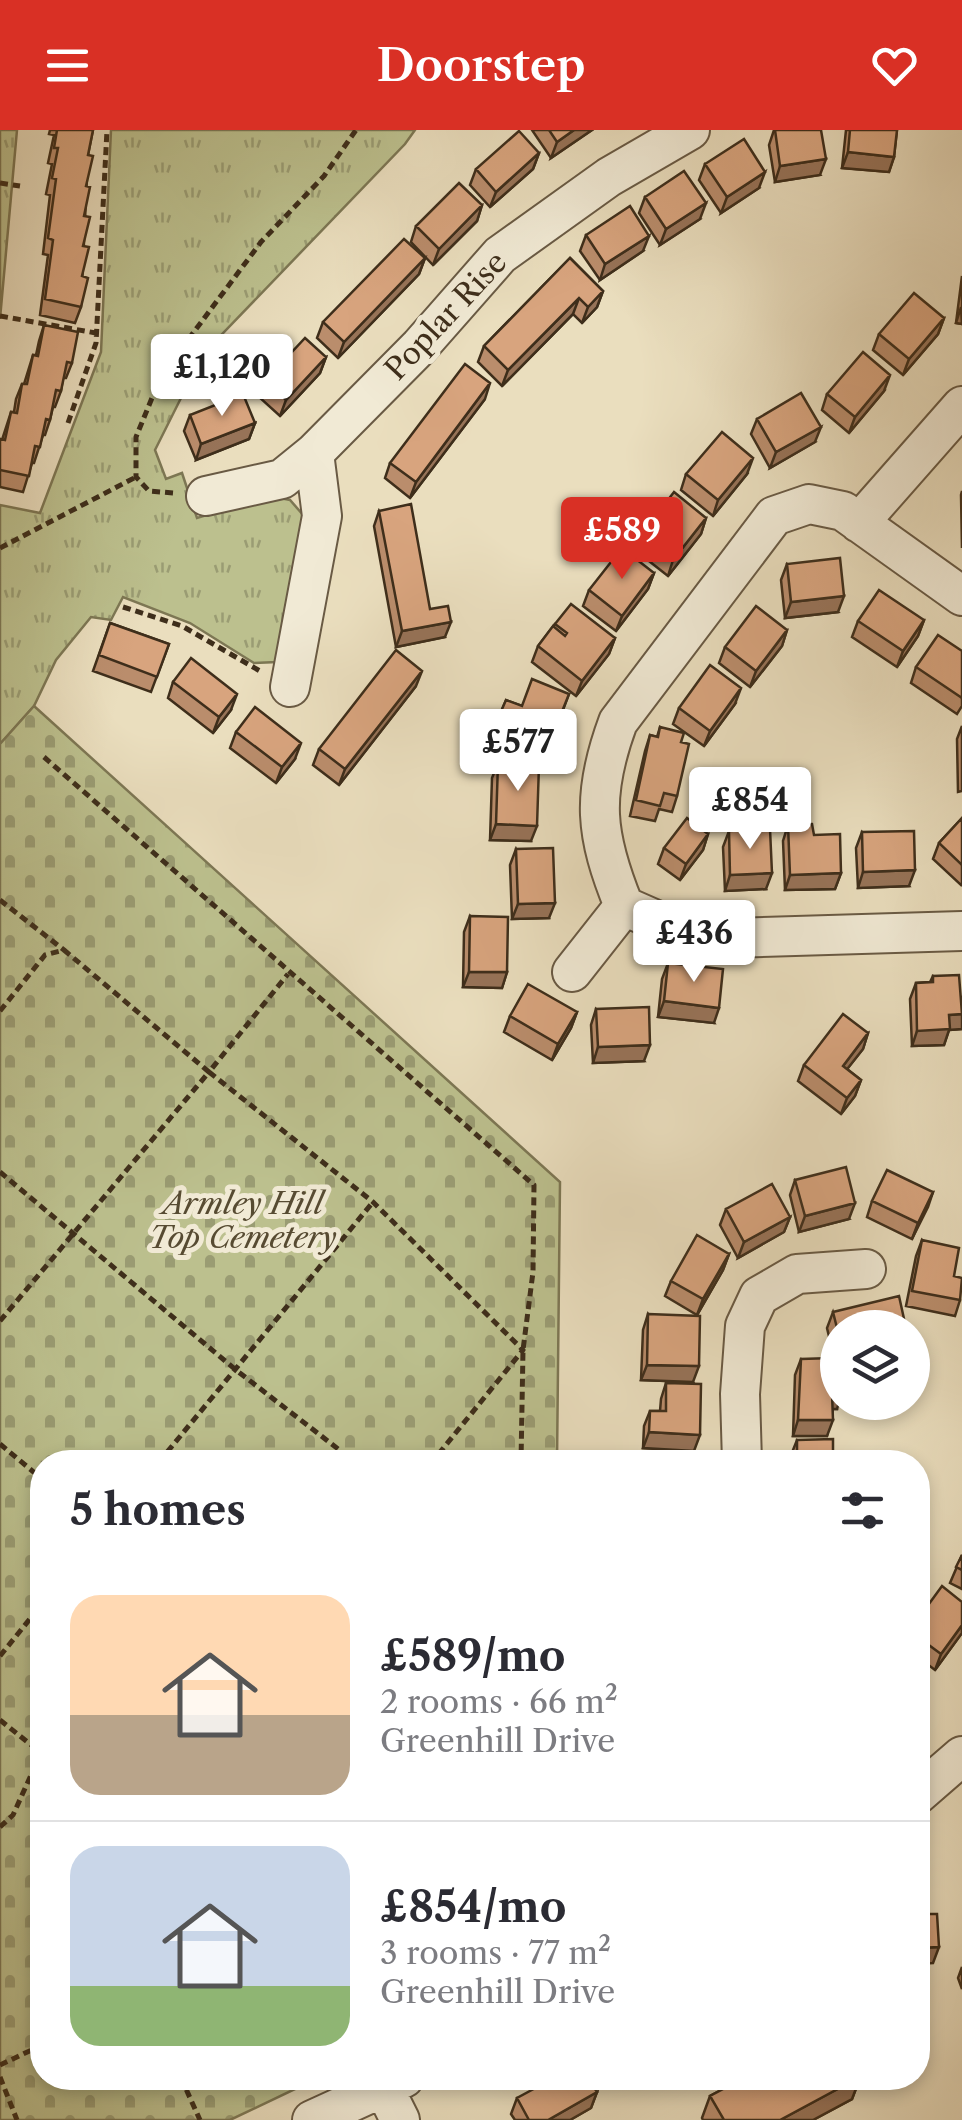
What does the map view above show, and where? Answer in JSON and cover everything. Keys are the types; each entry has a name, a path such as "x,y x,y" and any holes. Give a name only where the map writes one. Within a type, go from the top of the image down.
{"street":[{"name":"Poplar Rise","path":"206,496 282,479 314,454 420,346 500,255 609,176 690,130"},
{"path":"859,523 962,406"},
{"path":"291,684 322,516 314,454"},
{"path":"962,596 843,511 809,504 774,516 618,722 604,762 599,818 606,861 624,906 699,939 962,931"},
{"path":"572,972 624,906"},
{"path":"742,1450 740,1394 746,1326 759,1296 796,1274 866,1270"},
{"path":"930,1784 962,1756"},
{"path":"312,2120 392,2091"}],"path":[{"path":"68,423 96,343 107,130"},
{"path":"206,496 148,492 136,477 136,437 161,376 262,242 324,176 356,130"},
{"path":"0,184 20,186"},
{"path":"0,316 96,333"},
{"path":"0,548 136,477"},
{"path":"123,607 182,626 291,684"},
{"path":"44,758 534,1185 533,1272 523,1350 521,1450"},
{"path":"0,900 373,1202 523,1350"},
{"path":"0,1012 45,955 64,950"},
{"path":"0,1321 288,974"},
{"path":"0,1172 236,1370 339,1450"},
{"path":"169,1450 373,1202"},
{"path":"442,1450 523,1350"},
{"path":"0,1444 30,1469"},
{"path":"0,1656 30,1619"},
{"path":"0,1720 30,1744"},
{"path":"0,1827 13,1814 30,1779"},
{"path":"0,2066 30,2051"},
{"path":"0,2076 17,2120"},
{"path":"186,2090 200,2120"}],"green space":[{"path":"0,130 17,130 0,319"},
{"path":"111,130 415,130 203,354 155,450 166,479 182,473 197,518 270,496 290,500 304,516 277,662 254,663 190,623 123,597 111,620 91,617 56,660 34,706 0,744 0,505 40,513 101,352"},
{"name":"Armley Hill Top Cemetery","path":"34,706 560,1182 557,1450 30,1450 30,2090 293,2090 230,2120 0,2120 0,744"}],"building":[{"path":"57,130 93,130 84,216 90,217 83,246 89,247 82,276 88,278 81,307 45,299 53,240 48,238 56,179 52,178"},
{"path":"549,130 574,130 557,142"},
{"path":"775,130 821,130 826,159 780,166"},
{"path":"850,130 897,130 894,157 848,152"},
{"path":"519,131 539,153 496,192 476,169"},
{"path":"744,139 765,172 727,197 705,164"},
{"path":"684,171 706,203 666,229 645,197"},
{"path":"459,183 482,205 439,249 416,226"},
{"path":"630,206 649,236 605,264 586,235"},
{"path":"404,239 425,258 344,342 323,322"},
{"path":"570,258 603,291 588,307 579,298 508,370 484,346"},
{"path":"914,293 944,318 909,359 879,334"},
{"path":"44,325 78,332 72,363 67,362 61,391 56,390 40,447 35,446 29,476 0,470 0,439 5,440 11,412 17,413 22,384 27,384 33,355 38,356"},
{"path":"305,338 326,357 286,400 265,381"},
{"path":"863,352 890,375 855,417 827,394"},
{"path":"465,364 490,383 416,482 390,463"},
{"path":"801,393 821,427 776,452 757,419"},
{"path":"243,394 255,423 201,444 190,415"},
{"path":"722,432 753,458 718,500 686,474"},
{"path":"674,492 706,518 673,560 641,535"},
{"path":"411,504 430,609 448,606 451,622 402,631 379,511"},
{"path":"622,548 654,573 622,616 589,590"},
{"path":"840,558 844,596 791,602 787,564"},
{"path":"879,590 924,620 903,651 858,621"},
{"path":"571,604 615,638 582,681 538,646 553,626 565,636 567,633 555,624"},
{"path":"756,606 787,630 756,671 725,647"},
{"path":"110,623 169,644 157,677 99,655"},
{"path":"938,635 962,651 962,698 916,667"},
{"path":"396,650 422,671 345,769 319,749"},
{"path":"191,658 237,694 219,717 173,682"},
{"path":"710,665 741,688 710,731 679,708"},
{"path":"532,679 569,694 548,747 512,733 515,722 499,716 506,700 522,706"},
{"path":"255,707 301,743 282,767 236,732"},
{"path":"660,727 684,733 681,742 689,744 677,796 664,793 660,806 636,800 650,735 658,737"},
{"path":"498,763 539,765 537,826 496,824"},
{"path":"687,818 708,834 686,864 664,848"},
{"path":"962,818 962,865 939,843"},
{"path":"812,824 814,835 840,834 841,873 790,875 788,825"},
{"path":"770,829 772,873 730,875 729,831"},
{"path":"914,831 915,870 863,872 862,832"},
{"path":"553,848 555,903 518,904 516,849"},
{"path":"470,916 508,917 507,972 469,972"},
{"path":"668,963 723,969 719,1008 664,1001"},
{"path":"959,975 962,1014 949,1015 950,1029 917,1031 916,983 933,982 933,976"},
{"path":"528,984 577,1012 558,1044 510,1016"},
{"path":"649,1007 650,1045 598,1047 596,1009"},
{"path":"843,1014 868,1033 843,1066 861,1080 847,1098 804,1065"},
{"path":"846,1167 855,1203 805,1216 795,1180"},
{"path":"887,1170 933,1192 918,1223 872,1201"},
{"path":"772,1184 790,1217 744,1242 726,1209"},
{"path":"697,1235 729,1254 703,1299 671,1281"},
{"path":"922,1240 959,1248 954,1276 962,1278 960,1300 912,1291"},
{"path":"899,1296 902,1310 841,1310"},
{"path":"648,1314 700,1316 699,1366 647,1365"},
{"path":"820,1358 820,1420 798,1420 801,1359"},
{"path":"666,1383 701,1384 700,1435 649,1432 650,1411 666,1411"},
{"path":"833,1439 833,1450 797,1450 797,1440"},
{"path":"942,1586 962,1602 962,1625 941,1654 930,1646 930,1602"},
{"path":"930,1914 937,1914 939,1947 930,1947"},
{"path":"532,2090 597,2092 548,2120 529,2120 517,2098"},
{"path":"721,2090 836,2090 780,2120 724,2120 710,2096"}]}
